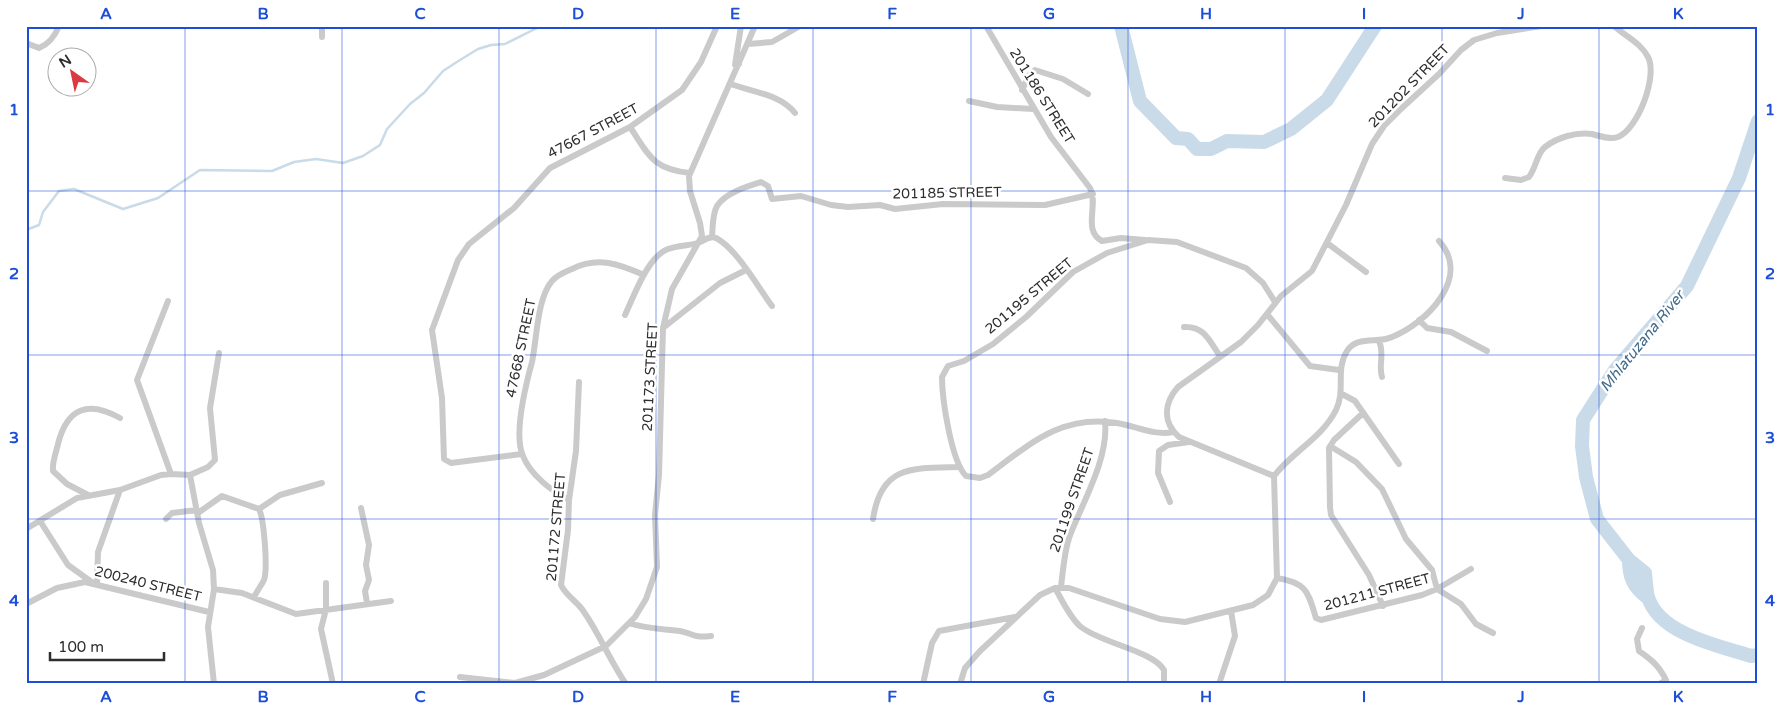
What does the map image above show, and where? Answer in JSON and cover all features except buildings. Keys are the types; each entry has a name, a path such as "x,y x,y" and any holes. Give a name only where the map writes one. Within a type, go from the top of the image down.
{"street":[{"path":"26,43 39,48 44,46 57,32 59,26"},
{"path":"322,26 322,37"},
{"name":"47667 STREET","path":"522,454 451,463 445,461 442,398 432,330 433,322 452,271 469,244 514,208 550,168 630,126 663,106 682,90 701,62 717,26"},
{"path":"739,64 735,65 735,57 740,26"},
{"path":"700,243 702,230 690,191 690,173 756,26"},
{"path":"748,44 772,42 800,26"},
{"name":"201186 STREET","path":"986,26 1033,109 1056,144 1080,172 1093,194"},
{"name":"201202 STREET","path":"1173,432 1166,416 1166,408 1173,393 1178,387 1246,338 1275,302 1312,271 1327,243 1372,144 1390,120 1439,74 1461,50 1474,40 1497,33 1541,26"},
{"path":"1505,178 1521,180 1529,177 1544,148 1567,136 1580,133 1614,138 1626,131 1642,109 1652,72 1646,52 1614,26"},
{"path":"1022,90 1030,74 1035,70 1068,81 1088,94"},
{"path":"731,84 767,94 788,105 795,113"},
{"path":"969,101 1033,109"},
{"path":"630,126 640,146 663,168 690,173"},
{"name":"201185 STREET","path":"712,237 715,211 726,197 762,182 768,186 772,199 805,196 825,204 838,206 880,205 895,209 943,204 1045,205 1093,194"},
{"path":"1093,194 1092,228 1095,236 1102,241 1121,238 1148,240"},
{"path":"625,315 644,276 662,252 700,243 712,237 726,246 772,306"},
{"name":"201195 STREET","path":"958,468 942,384 945,368 994,344 1073,272 1107,253 1148,240 1177,242 1246,268 1263,283 1275,302"},
{"path":"960,684 962,674 972,660 1040,595 1058,587 1169,621 1185,622 1253,605 1263,600 1278,578 1274,476 1327,424 1337,408 1342,394 1339,370 1347,350 1354,344 1365,340 1379,341 1395,336 1419,320 1439,301 1451,276 1450,256 1439,241"},
{"name":"201173 STREET","path":"460,677 515,684 544,675 606,646 629,624 646,599 656,567 655,515 659,476 663,328 672,289 700,243"},
{"path":"1327,243 1366,272"},
{"name":"47668 STREET","path":"522,454 521,406 540,314 550,284 558,276 581,264 597,261 622,266 644,276"},
{"path":"663,328 720,282 746,270"},
{"path":"168,301 137,380 171,474"},
{"path":"1267,314 1310,366 1339,370"},
{"path":"1419,320 1427,328 1451,332 1487,351"},
{"path":"1184,328 1194,327 1201,330 1220,356"},
{"path":"1379,341 1383,353 1380,369 1382,377"},
{"path":"26,529 58,508 88,495 120,490 161,475 190,474 208,467 215,457 210,408 219,353"},
{"name":"201172 STREET","path":"579,382 576,451 568,500 568,530 561,585 584,612 606,646 615,668 626,684"},
{"path":"1342,394 1351,398 1399,464"},
{"path":"88,495 67,484 53,471 52,464 62,429 72,416 86,408 105,411 120,418"},
{"path":"1363,413 1330,446 1330,511 1369,575 1383,606"},
{"path":"873,520 880,491 895,475 909,470 958,468 966,476 980,478 988,475 1049,431 1089,421 1105,421 1160,434 1173,432 1190,442 1274,476"},
{"name":"201199 STREET","path":"1058,587 1066,550 1102,455 1106,433 1105,421"},
{"path":"1170,502 1158,473 1159,451 1168,445 1190,442"},
{"path":"1330,446 1356,462 1382,489 1406,539 1432,570 1437,589 1461,604 1476,624 1493,633"},
{"path":"522,454 536,475 568,500"},
{"path":"190,474 213,570 214,588 209,612 209,643 214,684"},
{"path":"259,509 280,495 322,483"},
{"path":"40,521 68,565 95,583 98,552 120,490"},
{"path":"166,519 172,513 198,512 222,496 259,509"},
{"path":"361,508 369,545 366,565 370,580 365,591 367,603"},
{"path":"254,597 264,580 265,569 262,518 259,509"},
{"name":"201211 STREET","path":"1278,578 1289,580 1304,589 1312,600 1315,616 1319,620 1383,606 1437,589 1471,569"},
{"name":"200240 STREET","path":"26,604 65,585 95,583 119,592 209,612"},
{"path":"326,583 326,609 321,629 333,684"},
{"path":"1058,587 1082,628 1108,642 1129,649 1159,663 1164,670 1164,684"},
{"path":"214,588 254,597 296,614 391,600"},
{"path":"1219,684 1236,636 1231,611"},
{"path":"923,684 932,643 939,632 1017,617"},
{"path":"629,624 645,628 681,631 696,638 711,636"},
{"path":"1642,628 1637,639 1639,651 1655,661 1660,667 1666,680 1660,684"}],"waterway":[{"path":"26,230 39,225 43,212 59,191 74,189 123,209 158,198 200,170 272,171 294,162 316,159 343,163 363,156 380,145 387,129 410,104 424,93 443,71 478,49 491,45 505,44 541,26"},
{"name":"Mhlatuzana River","path":"1121,26 1140,101 1176,138 1188,139 1197,149 1211,149 1227,141 1264,142 1291,129 1327,100 1375,26"},
{"name":"Mhlatuzana River","path":"1758,121 1739,178 1687,286 1615,370 1583,420 1582,446 1586,477 1597,519 1629,560 1645,573 1648,597 1654,610 1664,620 1692,637 1751,656 1758,655"},
{"name":"Mhlatuzana River","path":"1629,560 1630,572 1635,586 1648,598"}]}
